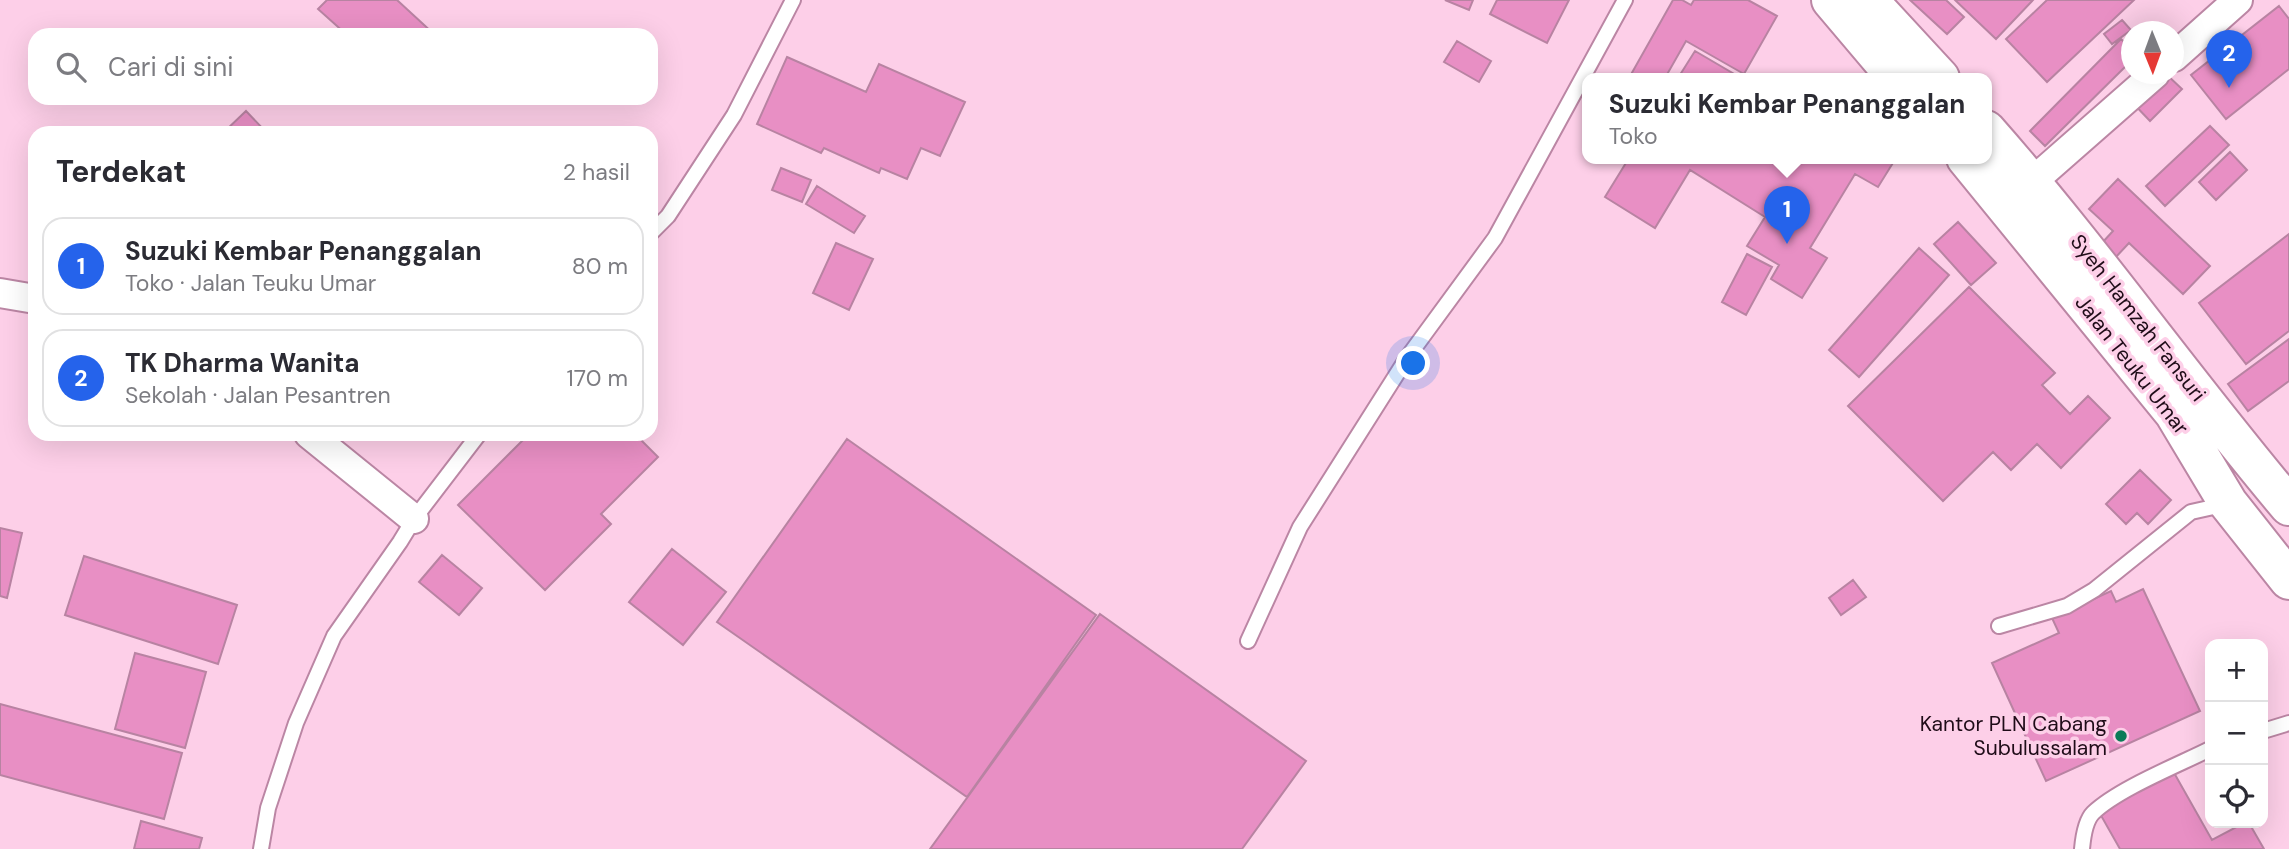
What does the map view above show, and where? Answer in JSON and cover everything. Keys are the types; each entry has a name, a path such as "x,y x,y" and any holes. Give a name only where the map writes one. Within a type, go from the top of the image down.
{"highway":[{"path":"1831,0 1893,73"},
{"path":"1868,0 1936,73"},
{"name":"Syeh Hamzah Fansuri","path":"1992,137 2032,182 2239,447 2289,506"},
{"name":"Jalan Teuku Umar","path":"1971,164 2174,413 2228,503 2289,580"}],"street":[{"path":"2184,48 2238,0"},
{"path":"2032,182 2144,84"},
{"path":"0,293 28,298"},
{"path":"318,441 414,519"}],"lane":[{"path":"658,226 668,216 734,115 793,0"},
{"path":"1585,73 1625,0"},
{"path":"1248,641 1300,527 1407,358 1495,238 1582,79"},
{"path":"261,849 268,808 296,723 334,636 414,519 474,441"},
{"path":"1998,625 2067,606 2094,590 2190,512 2228,503"},
{"path":"2268,730 2288,725"},
{"path":"2082,849 2083,834 2091,814 2122,793 2205,752"}],"building":[{"path":"327,0 397,0 427,28 339,28 318,9"},
{"path":"1445,0 1473,0 1469,10"},
{"path":"1497,0 1569,0 1547,43 1490,14"},
{"path":"1673,0 1682,0 1691,5 1694,0 1748,0 1777,16 1745,73 1686,41 1668,73 1632,73"},
{"path":"1910,0 1946,0 1964,17 1947,34"},
{"path":"1955,0 2033,0 1996,39"},
{"path":"2047,0 2134,0 2047,82 2006,39"},
{"path":"2279,6 2289,19 2289,69 2226,119 2191,75"},
{"path":"2123,21 2121,37 2112,44 2104,34"},
{"path":"2121,39 2121,71 2045,146 2030,131"},
{"path":"1457,41 1491,61 1479,82 1444,62"},
{"path":"1695,51 1732,73 1681,73"},
{"path":"787,57 866,92 879,64 965,102 940,156 921,148 907,179 881,168 879,173 824,148 821,153 757,124"},
{"path":"2153,84 2177,84 2182,89 2150,121 2131,101"},
{"path":"246,111 260,126 230,126"},
{"path":"2210,126 2229,145 2165,206 2146,186"},
{"path":"2230,152 2247,170 2216,200 2199,182"},
{"path":"1625,164 1892,164 1878,187 1855,174 1810,248 1827,258 1802,298 1771,279 1779,265 1747,246 1765,217 1690,170 1655,228 1605,197"},
{"path":"781,168 811,180 802,202 772,190"},
{"path":"2118,179 2210,266 2183,294 2129,243 2115,258 2101,244 2113,231 2089,209"},
{"path":"817,186 865,216 854,233 806,204"},
{"path":"1958,222 1996,263 1971,285 1934,244"},
{"path":"2289,234 2289,331 2246,364 2199,303"},
{"path":"836,243 873,259 849,310 813,293"},
{"path":"1919,248 1949,275 1859,377 1829,350"},
{"path":"1747,254 1772,267 1746,315 1722,302"},
{"path":"1969,287 2055,373 2042,385 2070,414 2088,396 2110,418 2061,468 2037,444 2011,470 1993,452 1943,501 1848,406"},
{"path":"2289,339 2289,381 2248,411 2228,384"},
{"path":"847,439 1096,615 967,797 717,622"},
{"path":"522,441 642,441 658,457 601,514 611,524 545,590 458,505"},
{"path":"2140,470 2171,500 2148,524 2137,513 2126,524 2106,504"},
{"path":"0,528 22,533 7,598 0,596"},
{"path":"672,549 726,592 683,645 629,602"},
{"path":"442,555 482,588 459,615 419,582"},
{"path":"84,556 237,605 218,664 65,615"},
{"path":"1853,580 1866,597 1841,615 1829,598"},
{"path":"2143,589 2200,711 2046,781 1992,663 2059,633 2052,618 2111,591 2116,602"},
{"path":"1100,614 1306,761 1242,849 930,849"},
{"path":"135,653 206,672 185,748 115,729"},
{"path":"0,704 182,753 164,819 0,775"},
{"path":"2173,771 2212,840 2235,828 2252,828 2264,849 2120,849 2099,812"},
{"path":"141,821 202,838 199,849 134,849"}],"place":[{"name":"TK Dharma Wanita","path":"2229,88"},
{"name":"Suzuki Kembar Penanggalan","path":"1787,244"},
{"name":"Kantor PLN Cabang Subulussalam","path":"2121,736"}]}
